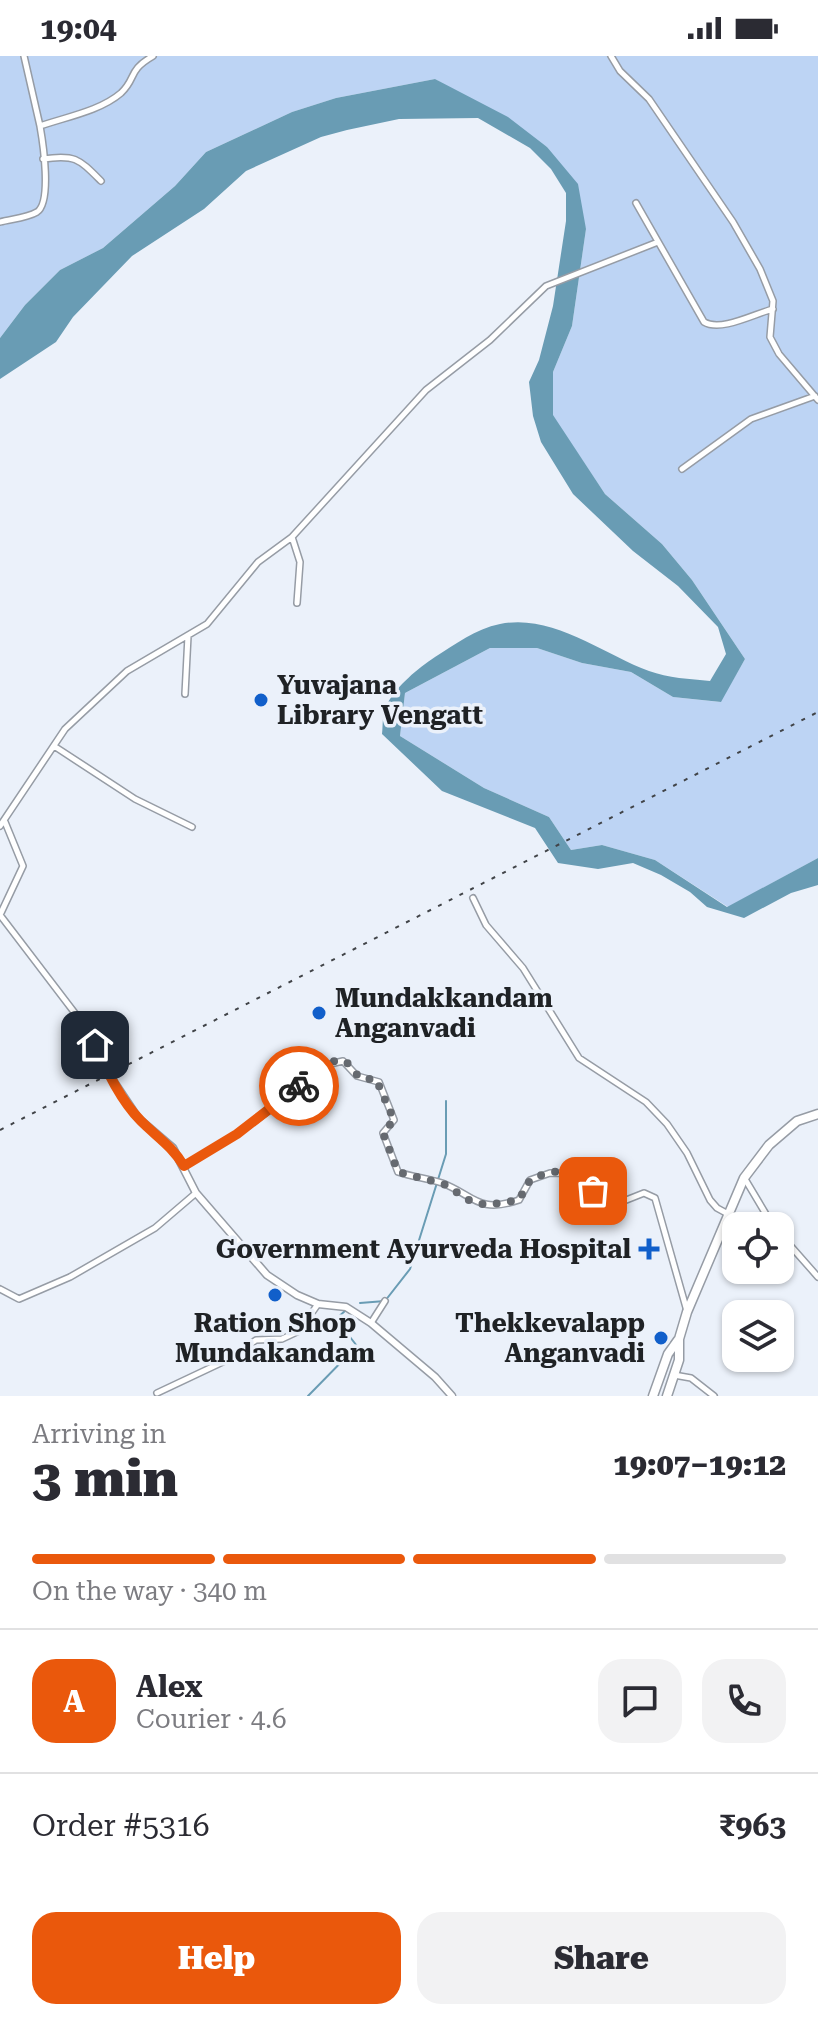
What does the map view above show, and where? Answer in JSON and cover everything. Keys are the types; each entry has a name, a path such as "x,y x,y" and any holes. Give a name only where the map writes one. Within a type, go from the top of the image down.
{"highway":[{"path":"730,1212 744,1178 769,1145 797,1121 818,1114"},
{"path":"667,1396 679,1360 679,1339 687,1312 722,1230"},
{"path":"653,1396 668,1354 679,1339"}],"street":[{"path":"0,222 32,214 42,206 45,195 40,126 24,56"},
{"path":"40,126 119,95 128,86 137,65 153,56"},
{"path":"611,56 620,71 649,99 733,222 760,269 773,309 770,337 779,354 816,398 751,419 682,469"},
{"path":"43,159 68,155 80,161 101,181"},
{"path":"636,203 704,322 710,326 773,309"},
{"path":"452,1396 435,1377 371,1323 346,1307 318,1304 267,1275 196,1193 173,1148 138,1118 110,1076 84,1025 0,915 23,866 2,824 65,729 127,671 207,624 258,562 292,537 426,390 490,340 546,286 658,242"},
{"path":"292,537 300,562 297,603"},
{"path":"185,694 188,636"},
{"path":"54,746 135,799 192,827"},
{"path":"473,898 486,925 523,968 579,1058 596,1072 635,1092 656,1113 687,1153 710,1200 725,1212"},
{"path":"184,1166 237,1134 294,1092 307,1077 330,1064 343,1061 357,1076 379,1082 394,1120 383,1133 398,1172 441,1183 472,1202 488,1205 519,1200 530,1180 543,1174 584,1172 589,1176 596,1206 601,1210 644,1193 655,1198 687,1312"},
{"path":"744,1178 765,1212"},
{"path":"0,1289 19,1299 54,1285 155,1228 196,1193"},
{"path":"794,1250 818,1277"},
{"path":"371,1323 385,1301"},
{"path":"157,1393 227,1360 256,1340 282,1339 299,1331 318,1304"},
{"path":"673,1375 691,1378 714,1396"}],"shaded area":[{"path":"0,56 818,56 818,858 728,907 655,860 602,845 571,850 549,817 484,788 400,736 405,693 490,648 537,648 582,663 631,672 673,697 720,702 745,659 692,580 662,544 605,494 552,415 553,372 572,326 586,229 547,147 435,79 336,98 292,112 206,152 175,186 103,248 60,270 25,305 0,338"},
{"path":"435,79 508,117 547,147 578,184 586,229 572,326 553,372 553,415 605,494 662,544 692,580 745,659 721,702 673,697 631,672 582,663 537,648 490,648 405,693 400,736 484,788 549,817 571,850 602,845 655,860 727,907 818,858 818,885 791,893 744,918 707,907 690,892 633,863 598,869 558,863 535,828 442,791 382,734 385,707 408,678 428,661 466,638 500,624 539,624 577,637 649,671 679,678 710,681 726,654 718,627 678,586 633,551 573,494 541,442 533,416 529,382 539,360 553,306 566,221 566,193 551,169 530,148 478,118 399,119 321,137 246,171 204,209 132,256 73,317 56,342 0,379 0,338 25,305 60,270 103,248 175,186 206,152 292,112 336,98"}],"waterway":[{"path":"360,1303 385,1301 410,1269 446,1154 446,1101"},
{"path":"308,1396 357,1346 336,1319 346,1310"}],"railway":[{"path":"0,1130 818,712"}],"way so far":[{"path":"299,1086 307,1077 338,1061 346,1063 362,1079 376,1079 394,1120 383,1133 398,1172 444,1184 472,1202 488,1205 515,1202 520,1199 530,1180 550,1173 584,1172 589,1176 593,1191"}],"place":[{"name":"Yuvajana Library Vengatt","path":"261,700"},
{"name":"Mundakkandam Anganvadi","path":"319,1013"},
{"name":"Government Ayurveda Hospital","path":"649,1249"},
{"name":"Ration Shop Mundakandam","path":"275,1295"},
{"name":"Thekkevalapp Anganvadi","path":"661,1338"}],"route":[{"path":"95,1045 110,1076 138,1118 173,1148 184,1166 237,1134 299,1086"}]}
